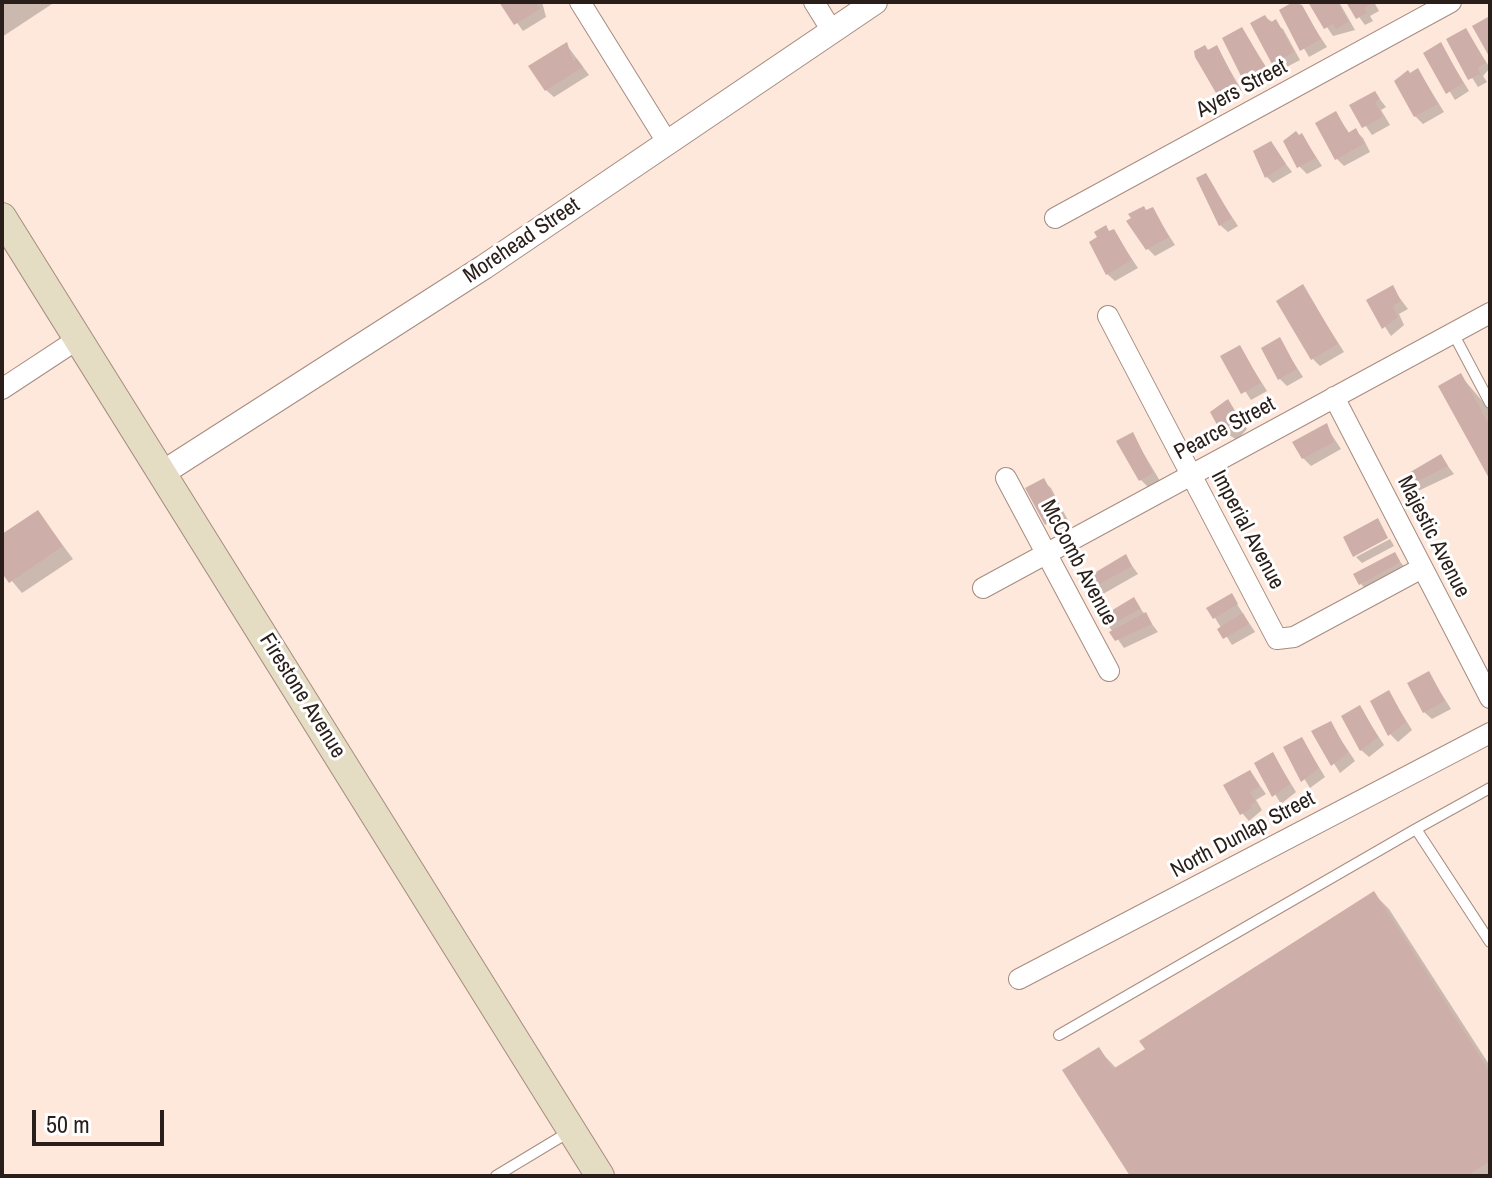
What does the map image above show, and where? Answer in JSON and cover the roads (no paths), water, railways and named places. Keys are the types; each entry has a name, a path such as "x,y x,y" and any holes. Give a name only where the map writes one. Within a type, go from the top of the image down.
{"main road":[{"name":"Firestone Avenue","path":"2,217 164,472 600,1176"}],"street":[{"path":"580,2 667,142"},
{"path":"814,2 832,31"},
{"name":"Morehead Street","path":"164,472 484,267 875,2"},
{"name":"Ayers Street","path":"1055,218 1451,2"},
{"name":"Pearce Street","path":"983,588 1490,313"},
{"name":"Imperial Avenue","path":"1108,316 1277,639 1294,637 1422,568"},
{"path":"2,389 78,339"},
{"name":"Majestic Avenue","path":"1334,397 1490,698"},
{"name":"McComb Avenue","path":"1006,478 1109,671"},
{"name":"North Dunlap Street","path":"1019,979 1490,733"}],"lane":[{"path":"1453,333 1490,403"},
{"path":"1059,1035 1490,788"},
{"path":"1416,829 1490,942"},
{"path":"496,1176 570,1131"}]}
